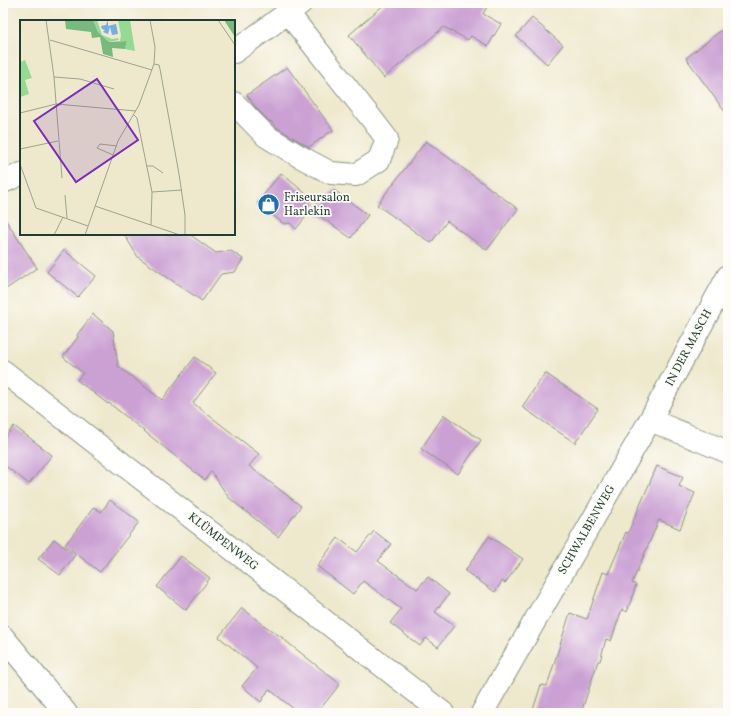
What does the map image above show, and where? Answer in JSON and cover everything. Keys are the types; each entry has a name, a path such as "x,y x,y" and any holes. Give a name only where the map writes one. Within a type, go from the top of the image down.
{"street":[{"path":"235,51 295,8 387,139 379,160 356,175 331,173 266,136 235,103"},
{"path":"3,182 20,174"},
{"name":"IN DER MASCH","path":"650,420 728,276"},
{"name":"KLÜMPENWEG","path":"3,371 443,713"},
{"path":"650,420 728,452"},
{"name":"SCHWALBENWEG","path":"482,713 650,420"},
{"path":"3,637 66,713"}],"building":[{"path":"386,3 489,3 483,14 501,24 488,46 471,36 468,40 444,27 384,78 349,35"},
{"path":"532,18 563,45 547,64 516,36"},
{"path":"728,25 728,116 686,58"},
{"path":"287,67 333,130 309,147 276,127 271,121 270,122 257,109 247,95"},
{"path":"426,141 518,209 487,250 447,221 431,243 377,205"},
{"path":"281,173 317,203 296,229 290,223 284,224 257,203"},
{"path":"334,190 368,215 351,238 317,214"},
{"path":"3,216 37,268 3,291"},
{"path":"125,235 190,235 216,253 231,251 243,259 235,272 221,274 202,301 138,257"},
{"path":"64,250 96,276 78,297 47,272"},
{"path":"93,314 113,331 118,366 162,400 195,357 216,373 193,403 259,454 249,466 301,506 278,537 229,498 211,471 205,480 109,403 108,404 77,380 83,373 63,357"},
{"path":"545,373 598,409 575,443 522,407"},
{"path":"444,415 481,440 458,474 421,449"},
{"path":"14,426 52,455 29,484 3,464 3,440"},
{"path":"657,466 683,477 679,486 695,493 680,529 659,520 632,583 636,585 627,612 622,609 611,641 606,639 600,661 598,661 581,713 532,713 541,685 547,686 570,613 587,619 603,572 608,574 626,532 628,533"},
{"path":"110,500 139,522 100,572 65,545 94,507 101,512"},
{"path":"374,531 391,544 378,561 417,589 428,577 449,594 435,612 454,626 438,647 426,638 420,646 390,623 401,609 363,581 353,594 317,566 338,538 357,552"},
{"path":"489,536 523,559 505,583 502,581 495,592 465,571"},
{"path":"54,539 75,555 60,575 38,559"},
{"path":"181,556 210,578 186,610 157,587"},
{"path":"242,608 283,638 340,684 317,713 299,713 269,689 261,702 242,686 257,668 219,637"}],"place":[{"name":"Friseursalon Harlekin","path":"268,205"}]}
